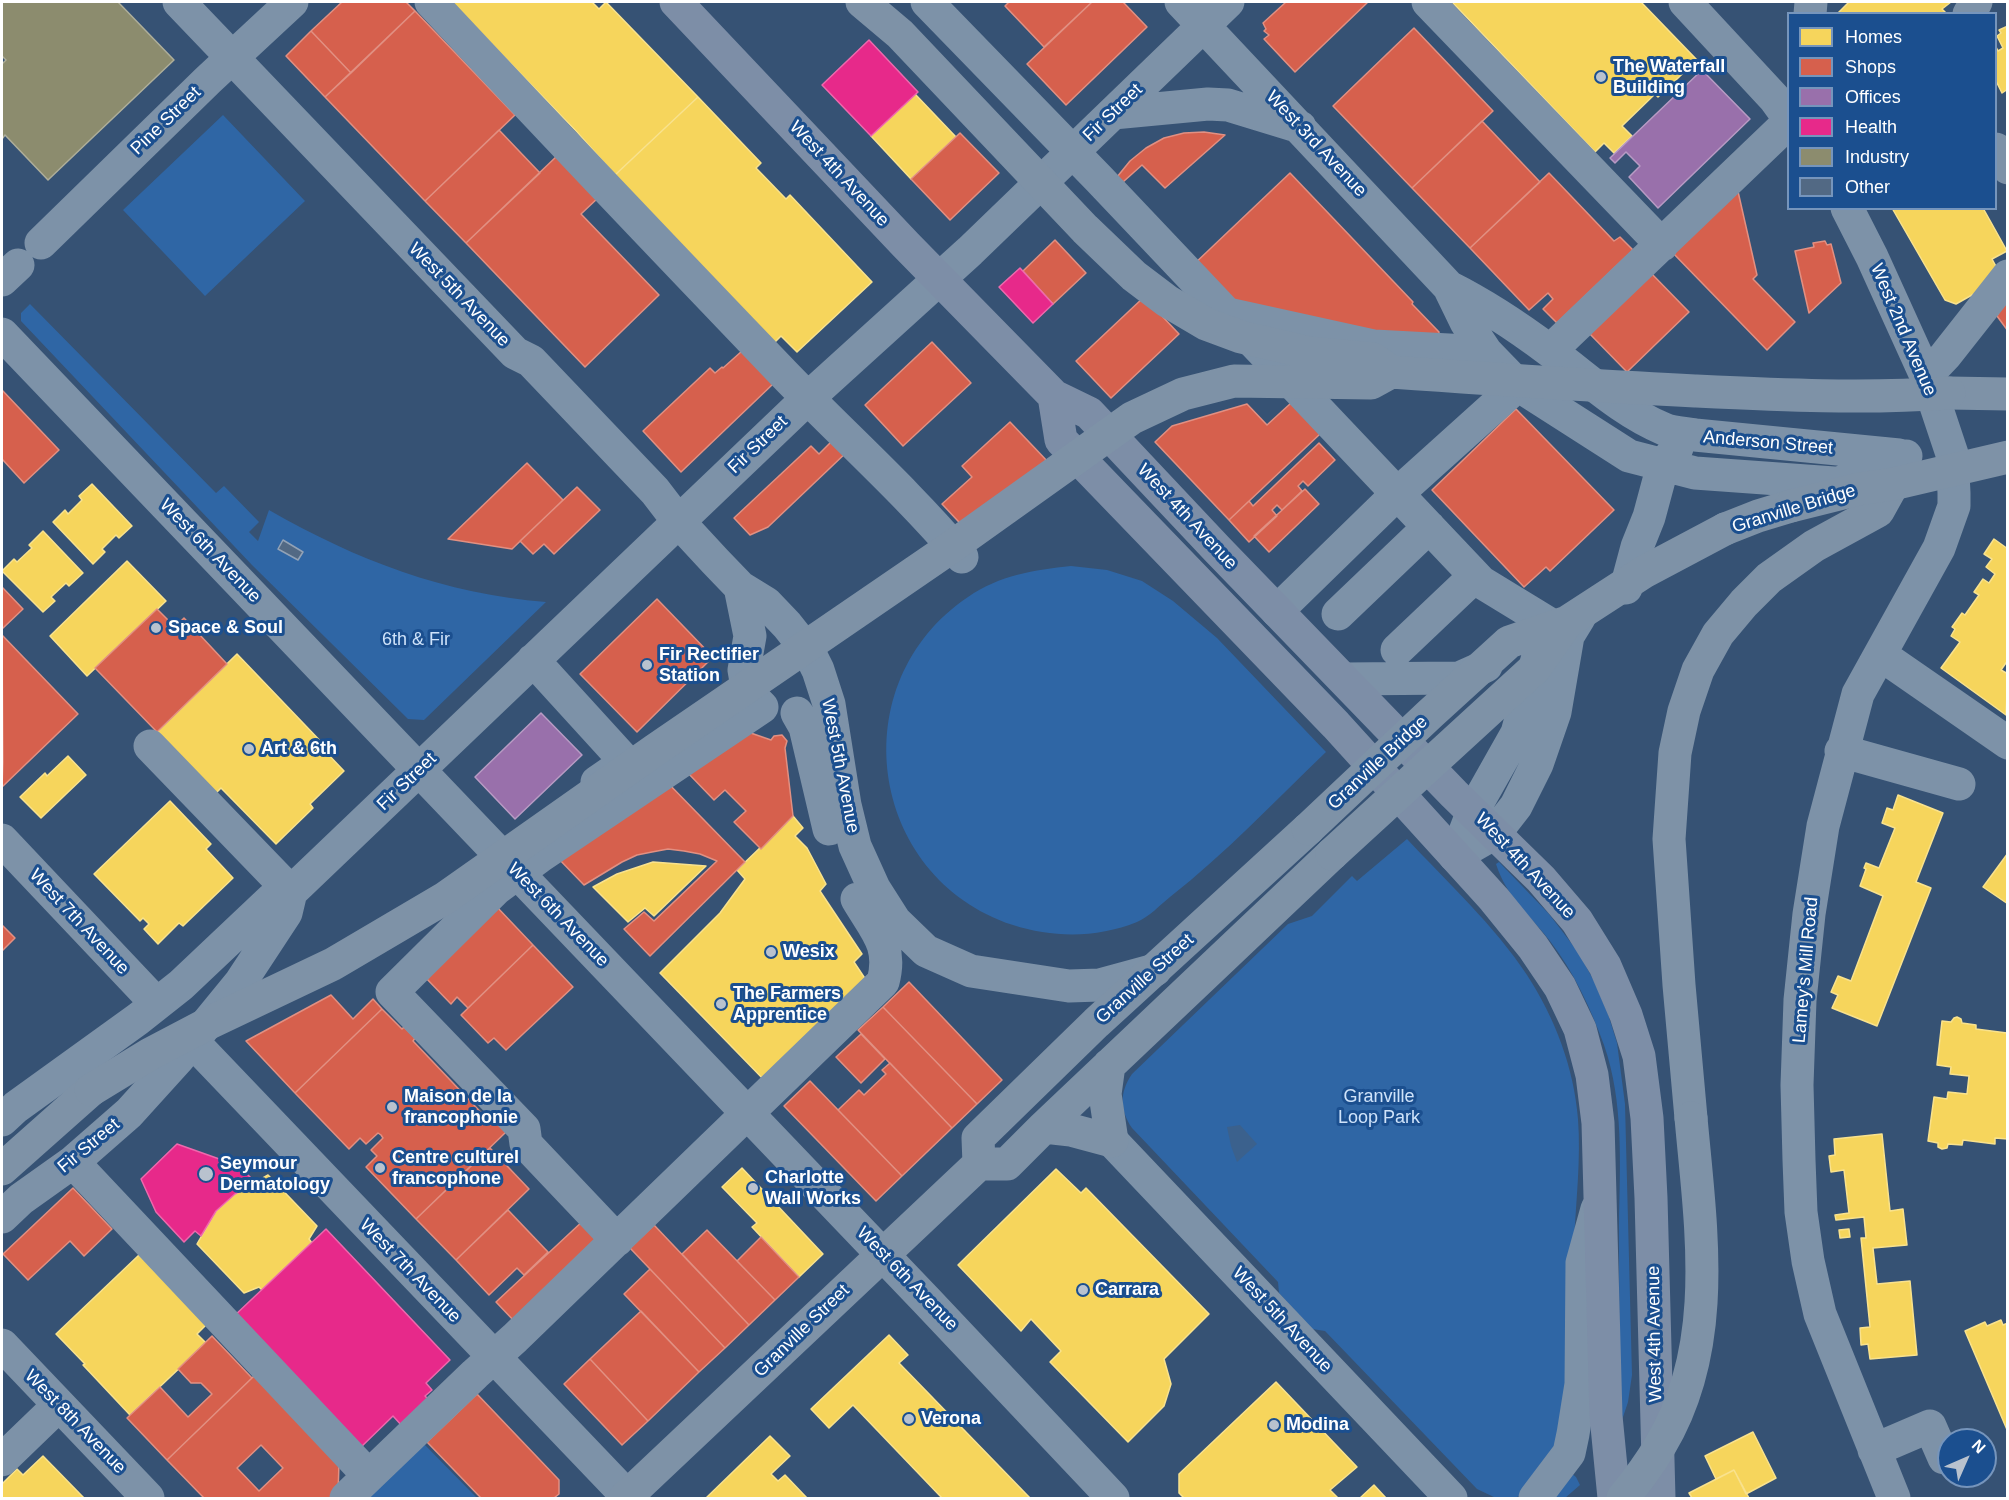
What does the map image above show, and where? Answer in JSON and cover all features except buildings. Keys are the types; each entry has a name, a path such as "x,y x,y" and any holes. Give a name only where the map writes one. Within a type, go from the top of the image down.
{"highway":[{"path":"862,2 900,34 1085,229 1134,276 1167,301 1206,324 1241,338 1310,353 1373,359 1391,372 1771,395 1881,397 1949,393 2007,394"},
{"path":"2,1169 91,1090 150,1054 209,1023 333,964 445,898 655,750 950,548 1132,418 1183,394 1234,381 1371,383 1391,372"},
{"name":"Granville Bridge","path":"1308,829 1509,642 1562,627 1644,572 1725,529 1758,516 1859,489 1899,470 2007,457"},
{"path":"1611,1494 1660,1446 1676,1414 1690,1376 1699,1335 1703,1285 1701,1227 1679,985 1669,838 1675,753 1684,711 1698,670 1719,634 1744,603 1769,578 1814,546 1878,511 1899,470"},
{"name":"Granville Bridge","path":"1332,854 1536,668 1562,627"},
{"name":"Granville Street","path":"979,1164 978,1138 1096,1023 1308,829"},
{"name":"Granville Street","path":"627,1498 979,1164 1007,1164 1332,854"},
{"path":"1044,1127 1071,1130 1112,1141 1105,1094 1109,1065"}],"main road":[{"name":"West 4th Avenue","path":"676,2 939,279 1054,396 1089,413 1277,611 1541,879 1577,921 1605,966 1626,1015 1639,1056 1647,1118 1651,1198 1659,1498"},
{"name":"West 4th Avenue","path":"1054,396 1061,440 1336,725 1494,899 1533,947 1560,987 1580,1029 1592,1075 1598,1123 1606,1416 1611,1494"}],"street":[{"name":"West 5th Avenue","path":"178,2 515,353 531,361 655,491 678,521 740,587 766,603 810,654 829,704 845,805 855,846 874,888 895,921 926,951 971,970 1069,986 1100,985 1155,970"},
{"name":"Pine Street","path":"41,243 232,57 292,2"},
{"path":"431,2 571,152 808,398 930,519 962,557"},
{"path":"927,2 1481,582 1562,627 1568,636 1555,712 1537,764 1516,806 1484,822 1455,856"},
{"name":"West 3rd Avenue","path":"1181,2 1449,287 1466,322 1486,352 1518,385 1629,456 1695,473 1834,483"},
{"name":"Fir Street","path":"6,1105 157,1004 181,985 272,899 291,892 678,521 808,398 939,279 1228,2"},
{"path":"1428,2 1662,245"},
{"path":"1550,351 1662,245 1785,107 1685,2"},
{"path":"1113,113 1208,104 1228,105 1301,128"},
{"path":"1997,152 2007,168"},
{"name":"West 2nd Avenue","path":"1848,210 1926,376 1952,454"},
{"path":"1926,376 1945,356 2007,276"},
{"name":"West 3rd Avenue","path":"1449,287 1486,306 1550,351 1614,401 1641,418 1666,430 1695,435"},
{"path":"1224,313 1374,346 1486,352"},
{"name":"West 6th Avenue","path":"2,334 883,1254 1113,1498"},
{"path":"1277,611 1397,494 1518,385"},
{"name":"Anderson Street","path":"1626,588 1663,465 1676,449 1695,435 1899,470"},
{"name":"Anderson Street","path":"1344,679 1459,678 1562,627 1626,588 1720,545 1834,483 1899,470 1952,454 2007,444"},
{"name":"Lamey's Mill Road","path":"1894,1498 1820,1314 1808,1261 1801,1212 1797,1085 1800,1000 1809,914 1823,826 1841,751 1858,694 1939,548 1954,506 1952,454"},
{"path":"1338,614 1428,526"},
{"path":"1397,650 1475,576"},
{"path":"507,862 762,707 748,693 744,670 750,636 740,587"},
{"path":"1881,655 2007,743"},
{"path":"533,660 626,762 507,862 496,889 392,992 524,1129 526,1144 617,1240"},
{"name":"West 5th Avenue","path":"762,707 773,714 785,716 797,713 810,702 822,682"},
{"path":"346,1498 884,982 888,966 886,947 856,898 834,846 805,727 797,713"},
{"path":"150,746 291,892"},
{"path":"1841,751 1959,784"},
{"name":"West 7th Avenue","path":"2,840 157,1004"},
{"name":"Fir Street","path":"2,1217 21,1199 73,1162 129,1113 193,1042 240,983 286,914 291,892"},
{"name":"West 7th Avenue","path":"193,1042 627,1498"},
{"name":"West 5th Avenue","path":"1112,1141 1451,1498"},
{"path":"73,1162 369,1476"},
{"path":"1535,1498 1569,1454 1574,1434 1581,1384 1582,1263 1600,1199"},
{"name":"West 8th Avenue","path":"2,1345 148,1498"},
{"path":"2,1460 59,1405"},
{"path":"1874,1450 1930,1426 1937,1442"},
{"path":"1611,1494 1657,1443"}],"green space":[{"path":"223,115 305,201 205,296 123,210"},
{"name":"6th & Fir","path":"30,304 216,493 224,486 259,522 249,532 258,541 269,510 335,544 402,572 472,591 546,602 424,720 408,719 252,565 21,321 21,313"},
{"path":"1071,566 1107,570 1142,581 1173,601 1217,638 1326,752 1230,845 1146,917 1107,931 1060,934 1013,925 964,901 927,865 901,823 888,775 888,725 901,677 927,634 968,597 992,583 1005,579 1031,572"},
{"name":"Granville Loop Park","path":"1407,839 1500,939 1527,975 1546,1008 1562,1044 1576,1100 1579,1165 1566,1409 1558,1445 1527,1491 1517,1497 1496,1498 1477,1489 1325,1331 1312,1329 1279,1293 1278,1282 1132,1128 1123,1108 1123,1095 1132,1074 1288,924 1312,916 1352,876 1357,881"},
{"path":"1499,862 1549,914 1578,952 1594,981 1617,1043 1625,1104 1632,1375 1628,1402 1622,1420 1619,1322 1620,1157 1615,1089 1604,1045 1581,991 1559,953 1506,887 1496,864"},
{"path":"424,1444 477,1498 367,1498"},
{"path":"1570,1472 1580,1485 1565,1498 1553,1498"}],"shaded area":[{"path":"1240,1125 1257,1144 1237,1162 1227,1127"}],"place":[{"name":"The Waterfall Building","path":"1601,77"},
{"name":"Space & Soul","path":"156,628"},
{"name":"Fir Rectifier Station","path":"647,665"},
{"name":"Art & 6th","path":"249,749"},
{"name":"Wesix","path":"771,952"},
{"name":"The Farmers Apprentice","path":"721,1004"},
{"name":"Maison de la francophonie","path":"392,1107"},
{"name":"Centre culturel francophone","path":"380,1168"},
{"name":"Seymour Dermatology","path":"206,1174"},
{"name":"Charlotte Wall Works","path":"753,1188"},
{"name":"Carrara","path":"1083,1290"},
{"name":"Verona","path":"909,1419"},
{"name":"Modina","path":"1274,1425"}]}
